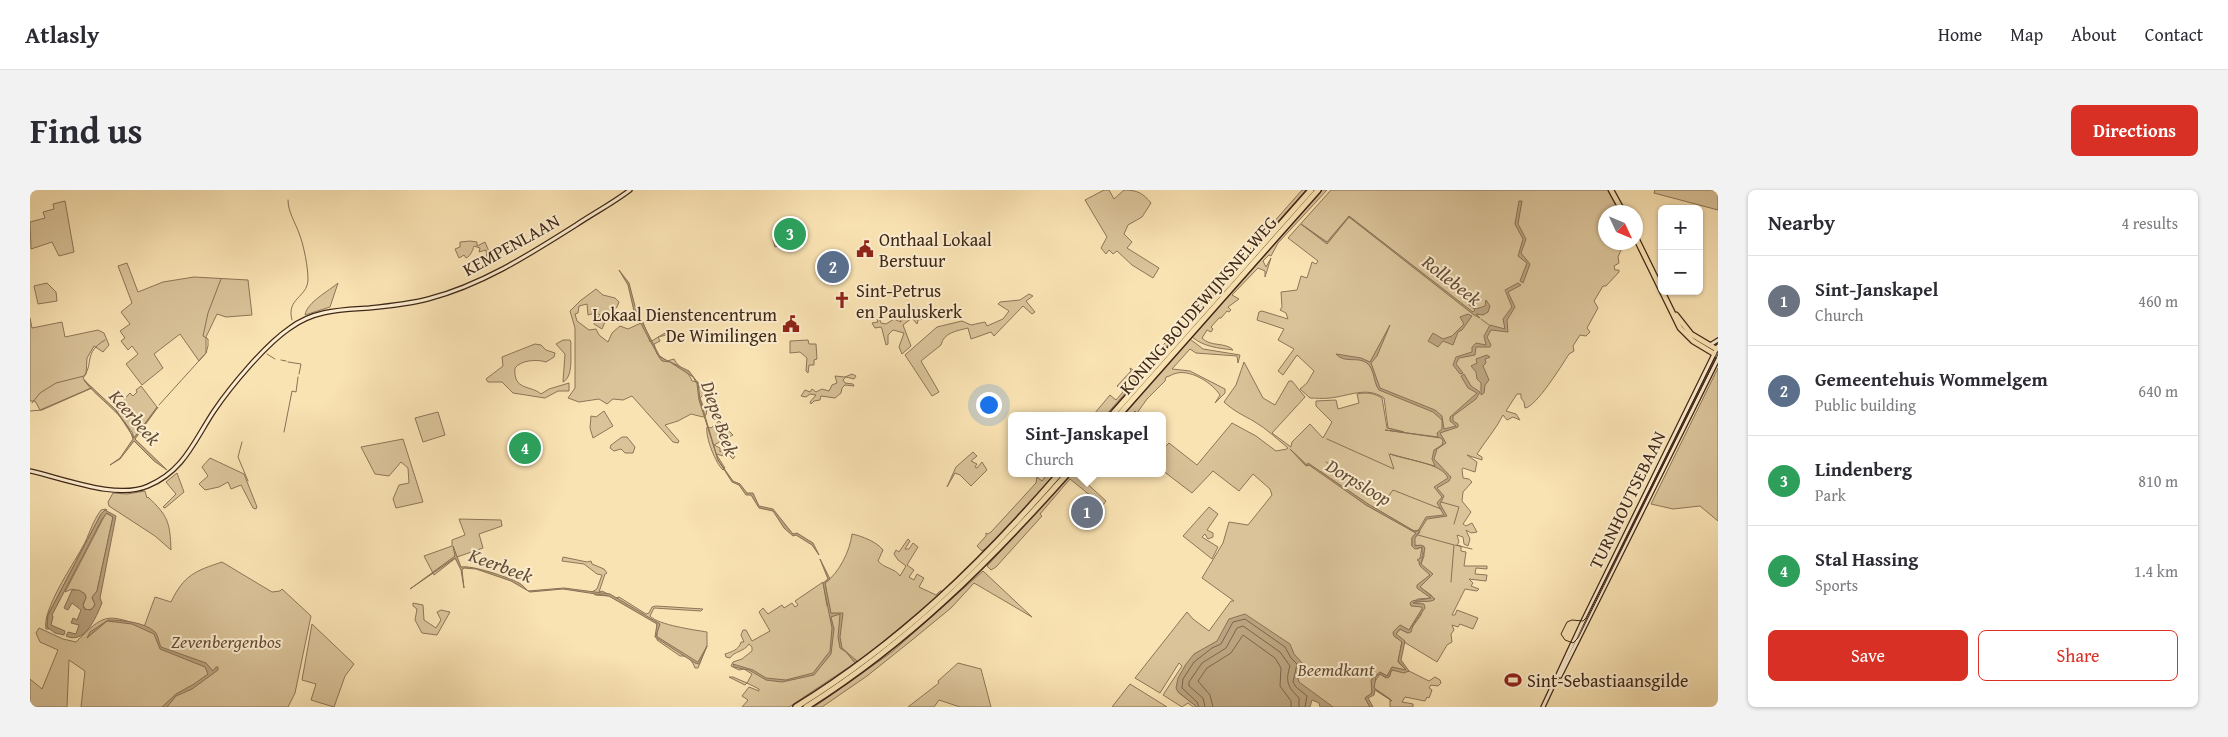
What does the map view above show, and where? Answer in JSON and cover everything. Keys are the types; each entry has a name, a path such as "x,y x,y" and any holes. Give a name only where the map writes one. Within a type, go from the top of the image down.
{"highway":[{"name":"KONING BOUDEWIJNSNELWEG","path":"1115,412 1311,190"},
{"name":"KONING BOUDEWIJNSNELWEG","path":"1122,412 1318,190"},
{"path":"796,707 878,651 938,602 985,556 1056,477"},
{"path":"806,707 881,655 941,606 995,553 1064,477"}],"main road":[{"name":"KEMPENLAAN","path":"30,471 116,490 137,490 154,484 189,453 218,405 253,364 285,331 305,318 333,309 410,303 468,285 519,259 630,190"},
{"path":"1613,190 1620,205"},
{"path":"1643,248 1658,278"},
{"path":"1642,250 1678,324 1688,337 1703,348 1708,354 1710,361"},
{"path":"1666,295 1681,324 1695,337 1717,352"},
{"path":"1710,346 1718,340"},
{"path":"1703,348 1717,352"},
{"name":"TURNHOUTSEBAAN","path":"1568,660 1583,621 1710,361 1717,352"},
{"name":"TURNHOUTSEBAAN","path":"1543,707 1716,365 1717,352"}],"green space":[{"path":"1104,190 1109,190 1114,199 1124,190 1136,191 1151,203 1142,217 1128,225 1124,234 1132,242 1127,248 1159,268 1153,278 1132,265 1117,251 1113,254 1109,250 1106,254 1101,248 1107,237 1085,200"},
{"path":"1302,190 1306,190 1183,328 1204,301"},
{"path":"1322,190 1327,190 1278,243 1271,256 1269,255 1263,261 1266,267 1271,258 1265,277 1265,271 1258,268 1232,295 1239,299 1228,307 1231,310 1219,318 1211,327 1213,329 1211,332 1207,330 1202,338 1209,343 1226,346 1233,350 1206,345 1192,337"},
{"name":"Beemdkant","path":"1331,190 1609,190 1616,205 1598,205 1598,250 1621,250 1618,257 1619,263 1614,266 1615,270 1619,270 1619,272 1606,286 1603,286 1594,301 1598,308 1587,328 1590,332 1586,336 1580,335 1573,346 1574,351 1569,354 1536,401 1525,408 1521,394 1517,394 1506,411 1516,414 1520,420 1513,417 1507,420 1503,415 1477,454 1482,457 1482,460 1467,455 1477,462 1475,472 1462,469 1463,478 1469,479 1472,482 1463,492 1462,501 1471,512 1463,524 1466,526 1472,523 1477,532 1471,533 1466,530 1470,539 1468,546 1464,544 1463,537 1457,535 1459,542 1457,545 1461,546 1461,551 1466,552 1464,566 1487,566 1487,569 1476,568 1475,574 1487,575 1486,581 1469,579 1473,583 1471,586 1479,589 1477,591 1465,589 1452,615 1455,615 1457,610 1478,618 1473,629 1460,624 1458,627 1452,625 1454,630 1451,634 1452,642 1447,645 1437,662 1404,642 1396,634 1400,629 1408,633 1421,615 1422,609 1409,630 1400,625 1393,633 1395,637 1402,641 1398,662 1408,672 1429,681 1435,677 1440,680 1441,683 1438,686 1431,685 1429,688 1432,690 1429,698 1427,697 1425,701 1405,697 1402,702 1413,704 1413,707 1390,707 1390,699 1374,688 1373,684 1380,674 1386,678 1390,676 1391,670 1400,670 1392,667 1387,676 1380,672 1372,679 1372,693 1365,698 1370,707 1330,707 1222,637 1178,692 1197,707 1193,707 1188,703 1182,707 1163,695 1182,666 1179,663 1160,693 1135,678 1187,612 1209,631 1231,601 1234,601 1202,578 1223,543 1229,522 1248,525 1272,495 1270,489 1253,474 1239,491 1213,471 1192,493 1166,473 1166,446 1169,443 1197,465 1232,423 1256,436 1276,451 1288,448 1264,428 1235,411 1224,402 1236,385 1244,362 1263,398 1275,405 1289,381 1292,381 1305,397 1272,433 1291,447 1292,442 1310,424 1323,438 1332,422 1316,406 1316,401 1336,400 1338,409 1359,403 1357,394 1361,393 1373,394 1382,398 1387,428 1404,432 1388,428 1384,398 1378,394 1364,392 1337,397 1310,398 1300,389 1307,383 1314,371 1297,355 1283,375 1278,371 1294,349 1278,340 1284,329 1257,320 1259,312 1262,311 1288,319 1286,313 1280,310 1282,307 1281,292 1297,290 1301,276 1307,278 1312,262 1316,264 1318,261 1288,238","holes":["1321,472 1368,504 1414,531 1419,530 1420,532 1414,539 1414,545 1424,546 1424,556 1421,564 1431,576 1420,587 1431,595 1434,600 1410,603 1418,599 1431,598 1417,588 1430,575 1419,564 1422,547 1417,549 1412,546 1412,538 1416,533 1366,505"]},
{"path":"1655,190 1718,190 1718,210 1703,205 1654,193"},
{"path":"65,201 74,252 59,256 52,242 31,249 30,222 45,218 43,212 54,209 53,204"},
{"path":"799,221 804,240 775,247 773,240 775,235 779,234 777,228"},
{"path":"460,242 477,242 477,246 485,242 491,256 487,259 486,250 479,252 480,248 474,246 468,257 466,258 464,255 459,258 455,249 460,247"},
{"path":"127,263 138,292 163,282 194,277 248,280 252,315 226,317 217,314 206,337 206,353 199,361 180,334 154,354 163,368 142,385 126,364 138,354 132,346 128,350 121,341 125,338 120,331 130,324 121,312 132,303 118,266"},
{"path":"47,283 56,292 57,301 38,304 34,286"},
{"path":"338,283 330,307 305,315 314,301"},
{"path":"596,289 603,295 615,298 619,302 617,307 608,315 602,329 594,324 595,319 601,315 595,313 588,315 587,304 579,306 578,313 575,314 577,321 589,330 596,329 599,335 608,342 612,333 620,326 628,329 643,322 650,342 658,337 660,341 654,344 657,354 667,361 674,359 692,381 698,382 700,388 707,388 708,390 700,398 704,408 707,410 706,415 703,417 691,414 665,425 679,441 678,443 673,442 632,396 623,400 613,399 607,404 599,399 579,402 568,398 575,388 575,328 570,311"},
{"path":"1029,294 1033,296 1026,301 1035,312 1032,314 1023,306 994,336 991,332 971,339 968,328 952,333 945,337 941,345 921,361 939,392 932,396 905,355 937,327 962,321 971,325 985,322 987,326 1003,319 1009,311 998,304 1000,302 1020,300"},
{"path":"914,308 925,309 930,314 927,318 918,320 917,324 912,318 903,325 911,346 902,354 899,347 904,333 893,330 888,335 888,344 886,345 881,327 875,328 872,323 878,322 877,319 879,318 881,323 886,324 894,319 901,322 900,317 902,314 908,316 909,312 913,312"},
{"path":"30,318 32,328 62,322 65,337 98,330 104,333 109,345 103,352 94,346 87,358 86,374 83,378 91,388 40,410 35,401 30,401"},
{"path":"1180,331 1109,412 1096,412 1110,395 1116,400 1123,392 1117,386 1131,371 1130,368 1135,371 1141,370 1165,343"},
{"path":"1190,339 1203,349 1240,355 1238,363 1237,356 1196,353 1190,349 1172,369 1190,371 1225,389 1225,393 1215,403 1220,395 1208,382 1196,376 1177,373 1166,377 1165,381 1147,399 1138,412 1126,412"},
{"path":"563,340 570,340 571,343 571,365 569,375 563,382 565,354 556,344"},
{"path":"808,340 809,344 816,344 817,359 814,360 814,365 809,365 808,373 806,371 807,358 800,352 790,353 790,341"},
{"path":"535,344 541,345 546,350 555,353 554,357 546,362 529,361 521,363 515,368 517,381 541,394 549,389 569,383 569,391 558,391 545,398 513,393 502,382 488,382 486,379 503,366 502,357"},
{"path":"1718,368 1718,521 1700,506 1673,509 1651,504"},
{"path":"852,374 856,376 854,379 846,377 843,380 845,383 853,384 854,386 845,385 841,393 835,398 821,396 820,400 814,401 811,404 810,402 816,395 801,396 805,390 810,392 812,389 816,392 822,389 829,391 832,385 837,383 835,376 845,377"},
{"path":"141,386 157,407 134,438 132,432 115,409 130,393 133,396"},
{"path":"604,411 613,426 593,438 590,428 591,416 596,417"},
{"path":"438,412 445,435 423,442 415,418"},
{"path":"719,421 733,435 714,445 720,448 720,452 723,449 735,456 733,459 730,456 731,454 726,452 724,456 716,454 725,468 723,470 712,450 707,431 707,427 711,428"},
{"path":"622,437 627,437 635,447 633,453 625,453 621,449 614,451 610,448 611,445"},
{"path":"403,439 423,502 396,508 393,499 399,485 409,483 408,468 401,462 389,476 375,474 361,447"},
{"path":"973,452 977,456 971,461 977,464 975,467 977,468 982,462 987,470 971,486 960,475 955,473 947,487 956,467"},
{"path":"210,458 244,474 257,507 256,509 253,508 241,485 231,489 228,482 219,487 205,490 199,484 208,476 202,467"},
{"path":"177,473 184,492 165,508 163,507 176,494 166,482"},
{"path":"1037,477 1042,481 1045,477 1052,477 993,543 982,551 977,546 986,536 986,533 991,532 1036,483"},
{"path":"1068,477 1083,477 1082,479 1106,501 1097,513 1095,512 1095,505 1092,504 1085,510 1085,515 1090,512 1096,516 1090,523 1072,509 1079,500 1086,501 1091,496 1070,479 1040,514 1042,516 996,567 991,570 987,566"},
{"path":"145,491 147,498 160,509 167,520 171,550 155,536 109,506 108,502 113,493 127,494"},
{"path":"1209,507 1218,514 1207,530 1213,533 1213,537 1208,539 1205,534 1202,537 1218,547 1212,559 1183,536"},
{"path":"106,509 101,514 48,615 47,627 49,629 46,629 46,621 49,611 59,588 98,515 101,510"},
{"path":"106,513 113,517 97,591 92,598 95,604 92,609 87,610 83,606 86,597 84,593 72,589 65,592"},
{"path":"459,519 501,520 502,526 479,534 483,548 457,557 434,575 424,556 452,546 452,540 465,535"},
{"path":"852,534 877,544 883,550 878,561 900,576 906,566 894,554 896,550 899,552 908,539 910,541 905,549 909,549 913,543 918,547 907,565 914,570 909,577 914,580 917,574 924,578 919,587 936,595 940,591 944,591 867,655 789,707 742,707 748,700 742,696 749,687 759,691 759,689 747,683 752,674 744,669 739,670 731,666 733,662 742,659 752,651 752,647 749,644 730,658 726,657 725,654 738,647 741,642 744,642 741,635 743,630 746,630 752,641 770,631 759,612 763,608 768,614 782,605 784,608 792,603 795,607 798,605 795,601 823,582 827,606 829,606 825,583 835,574 843,561"},
{"path":"563,557 587,562 591,561 592,564 604,569 607,573 599,592 602,591 616,598 619,597 646,614 649,613 652,607 656,606 703,609 701,611 654,608 650,616 668,624 707,632 707,646 698,668 695,668 688,658 680,656 657,640 657,623 609,596 595,595 592,592 597,589 602,575 597,574 584,564 562,561"},
{"name":"Zevenbergenbos","path":"222,562 272,592 282,589 311,616 295,693 288,707 81,707 85,671 69,660 67,707 30,707 30,679 42,689 58,650 40,642 36,633 39,628 63,639 76,642 93,626 106,619 113,618 144,627 155,597 171,602 191,575"},
{"path":"983,571 1032,617 974,583 951,608 867,676 822,707 814,707 892,652"},
{"path":"413,603 423,605 424,620 436,628 441,620 437,612 441,610 450,612 437,635 422,633 415,620 417,609 413,606"},
{"path":"312,624 354,664 345,676 334,707 311,700 316,684 302,680"},
{"path":"958,663 981,669 991,707 960,707 939,700 934,707 908,707 939,683 938,681"},
{"path":"729,677 733,677 747,683 745,685"},
{"path":"1130,684 1167,707 1112,707"}],"water":[{"path":"1519,201 1522,201 1518,224 1526,239 1521,253 1530,264 1523,283 1520,281 1527,263 1518,256 1523,239 1515,224"},
{"path":"1349,216 1473,312 1475,310 1468,304 1476,309 1485,306 1486,300 1490,306 1488,312 1483,315 1476,314 1480,318 1474,315 1349,217 1327,244 1301,224 1327,242"},
{"path":"619,270 629,283 636,310 660,357 689,371 698,383 700,399 718,460 699,400 697,384 693,377 670,362 662,361 659,357 634,311 628,285"},
{"path":"1518,283 1521,285 1508,292 1515,307 1507,320 1508,332 1491,330 1487,337 1491,345 1490,347 1476,347 1475,355 1459,358 1456,364 1463,373 1460,374 1453,365 1456,357 1472,352 1472,347 1476,343 1486,345 1484,336 1490,325 1505,329 1503,319 1512,307 1505,290"},
{"path":"1468,314 1472,316 1462,330 1458,332 1453,345 1443,341 1438,347 1428,341 1433,333 1443,339 1452,336 1464,324 1460,317"},
{"path":"1390,325 1377,356 1371,363 1380,388 1435,410 1442,416 1444,429 1456,426 1450,421 1450,417 1477,393 1468,388 1461,376 1464,374 1471,386 1480,392 1476,399 1453,416 1453,421 1458,424 1458,427 1440,433 1446,443 1437,449 1434,459 1451,477 1449,481 1437,488 1444,496 1440,504 1447,516 1427,519 1415,538 1415,546 1421,545 1425,548 1421,564 1433,574 1420,587 1435,599 1413,603 1424,604 1425,608 1413,625 1411,632 1408,633 1400,629 1396,634 1405,641 1401,660 1409,671 1404,673 1392,670 1388,678 1380,674 1376,677 1374,688 1392,701 1375,690 1374,695 1368,698 1373,707 1370,707 1365,698 1372,693 1371,680 1380,672 1387,676 1392,667 1406,670 1398,661 1402,642 1394,636 1393,632 1400,625 1409,630 1422,609 1422,607 1411,606 1410,603 1412,601 1431,598 1417,588 1417,585 1430,575 1420,566 1417,560 1422,557 1422,547 1415,549 1412,546 1412,538 1416,533 1366,505 1309,465 1306,466 1290,449 1307,465 1308,463 1368,504 1414,531 1418,531 1426,517 1444,515 1437,503 1442,497 1434,487 1448,478 1439,469 1425,463 1435,466 1432,459 1434,450 1442,445 1443,441 1441,438 1385,430 1438,437 1437,433 1442,429 1442,420 1433,412 1379,390 1370,366 1367,363 1359,360 1343,359 1336,354 1361,358 1370,362"},
{"path":"1487,355 1490,357 1485,359 1486,363 1483,366 1489,380 1485,385 1484,393 1481,395 1481,383 1471,366 1477,363 1476,359"},
{"path":"84,380 115,409 121,418 90,387"},
{"path":"158,407 135,439 167,470 154,461 134,441 120,459 110,465 120,458 133,439 130,433 134,438"},
{"path":"718,460 733,481 740,484 747,493 753,493 759,506 773,509 793,534 797,533 813,543 819,555 812,545 796,535 793,536 784,528 773,511 759,508 751,495 746,495 739,485 732,482"},
{"path":"105,510 116,516 100,598 102,603 93,622 84,633 79,637 73,638 66,636 68,632 76,634 79,625 71,623 73,618 77,620 81,610 72,603 68,610 64,608 72,590 79,590 85,594 84,609 91,610 95,605 92,597 97,591 113,517 107,513 102,519 52,615 51,625 65,631 64,635 55,633 47,627 48,615 101,514"},
{"path":"453,546 461,567 473,568 499,575 519,583 528,591 511,581 476,569 464,568 462,570 464,588 461,570 455,558 410,589 455,556"},
{"path":"820,559 830,579 825,583 831,613 843,613 840,637 842,648 857,661 855,663 840,648 838,637 840,614 831,617 834,629 831,654 814,675 782,682 766,680 749,670 734,667 733,664 753,670 766,678 786,680 813,673 830,651 832,628 823,583 828,579"},
{"path":"564,588 610,594 660,624 656,636 696,661 698,662 707,646 699,664 695,663 655,637 657,624 609,596 563,589 528,591"},
{"path":"1245,614 1290,644 1294,654 1303,664 1298,679 1299,682 1333,707 1320,707 1319,703 1312,700 1310,707 1197,707 1178,692 1176,688 1178,678 1194,654 1217,641 1229,619"},
{"path":"108,620 126,621 145,626 156,633 161,647 206,663 213,671 216,667 218,667 218,670 192,689 176,696 167,707 162,707 176,694 208,674 205,667 160,649 154,634 132,624 107,621 87,638 90,632"}],"waterway":[{"path":"288,200 290,213 303,244 308,280 304,291 294,302 291,313 292,320"},
{"path":"159,405 206,353 208,339 203,336 208,313 221,279"},
{"name":"Rollebeek","path":"1481,319 1489,325"},
{"path":"32,403 40,393 56,383 84,376 91,354 105,340"},
{"path":"267,354 275,359"},
{"path":"281,360 286,361"},
{"path":"288,362 301,364 299,374"},
{"path":"284,432 292,391 296,392 298,377"},
{"path":"30,411 42,410 92,388"},
{"path":"1327,439 1394,469 1389,454"},
{"path":"242,442 238,457 248,481"},
{"name":"Dorpsloop","path":"1326,462 1385,501 1393,490 1441,509"},
{"path":"1441,502 1459,507 1454,524"},
{"path":"1418,535 1454,545 1451,582"},
{"path":"1455,545 1472,549"}],"tram line":[{"path":"1718,351 1586,618 1583,621 1572,620 1567,622 1561,634 1565,640 1573,643 1578,638 1718,354"}],"place":[{"name":"Lindenberg","path":"790,234"},
{"name":"Onthaal Lokaal Berstuur","path":"865,249"},
{"name":"Gemeentehuis Wommelgem","path":"833,267"},
{"name":"Sint-Petrus en Pauluskerk","path":"842,300"},
{"name":"Lokaal Dienstencentrum De Wimilingen","path":"791,324"},
{"name":"Stal Hassing","path":"525,448"},
{"name":"Sint-Janskapel","path":"1087,512"},
{"name":"Sint-Sebastiaansgilde","path":"1513,680"}],"water label":[{"name":"Keerbeek","path":"135,417"},
{"name":"Diepe Beek","path":"720,418"},
{"name":"Keerbeek","path":"501,565"}]}
